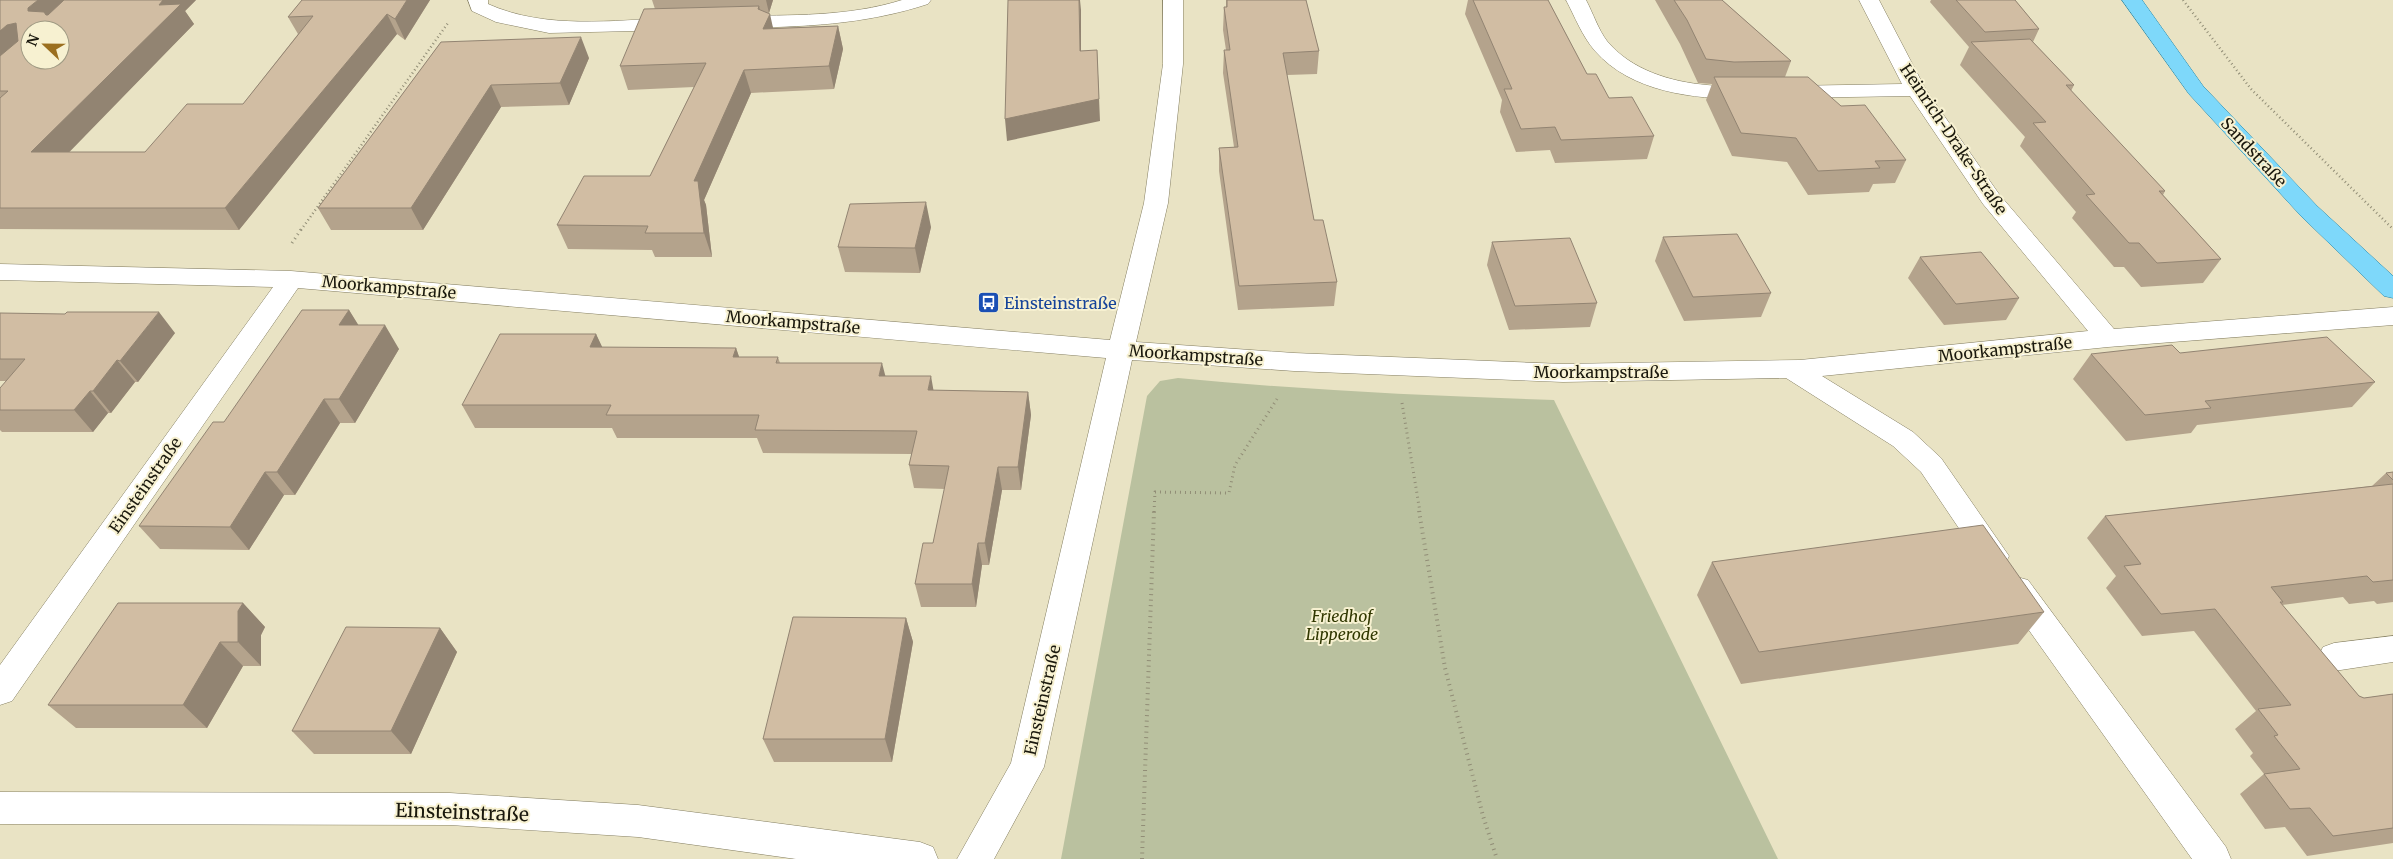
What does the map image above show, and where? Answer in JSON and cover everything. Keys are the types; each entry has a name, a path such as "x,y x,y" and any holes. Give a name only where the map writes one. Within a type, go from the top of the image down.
{"main road":[{"name":"Sandstraße","path":"2132,0 2196,90 2309,210 2393,290"}],"street":[{"path":"716,23 844,19 885,12 921,0"},
{"name":"Einsteinstraße","path":"976,859 1027,767 1156,202 1173,64 1173,0"},
{"path":"1576,0 1601,46 1619,62 1652,80 1683,88 1717,93 1916,90"},
{"name":"Heinrich-Drake-Straße","path":"1869,0 1916,90 1991,199 2108,338"},
{"path":"479,3 503,18 549,27 696,23"},
{"name":"Moorkampstraße","path":"0,272 279,278 1121,350 1294,362 1563,374 1791,369 2108,338 2393,316"},
{"name":"Einsteinstraße","path":"0,692 279,278"},
{"path":"1791,369 1903,439 1931,465 2045,630 2213,859"},
{"path":"2334,658 2393,649"},
{"name":"Einsteinstraße","path":"0,808 450,810 638,821 920,859"}],"path":[{"path":"2183,0 2251,89 2393,229"},
{"path":"279,278 450,19 479,3"},
{"path":"1142,859 1155,492 1229,493 1235,465 1284,388 1294,362"},
{"path":"1401,395 1445,668 1483,816 1497,859"}],"green space":[{"name":"Friedhof Lipperode","path":"1178,378 1366,392 1554,400 1778,859 1061,859 1147,396 1160,381"}],"building":[{"path":"0,0 38,0 28,8 28,11 44,12 46,15 64,0 163,0 159,5 181,4 31,152 145,152 187,104 243,104 313,16 288,17 302,0 407,0 395,19 387,14 225,208 0,208 0,98 8,91 0,91 0,56 18,41 16,23 7,25 0,31"},
{"path":"1008,0 1079,0 1080,51 1097,50 1099,99 1005,119"},
{"path":"1227,0 1306,0 1319,51 1283,53 1314,220 1323,220 1337,282 1239,286 1219,148 1238,147 1224,50 1230,50 1224,7 1227,7"},
{"path":"1473,0 1548,0 1587,74 1596,74 1609,98 1632,97 1654,136 1561,140 1555,127 1521,129 1504,89 1512,89"},
{"path":"1674,0 1722,0 1791,61 1734,62 1706,59 1687,20"},
{"path":"1956,0 2015,0 2039,29 1985,32"},
{"path":"759,6 758,9 770,14 763,29 838,26 829,66 744,70 694,181 698,181 704,233 645,233 648,226 557,225 584,176 650,176 706,63 620,66 644,9"},
{"path":"581,37 560,83 491,85 411,208 318,208 441,42"},
{"path":"2030,39 2074,85 2066,85 2165,191 2159,191 2221,259 2157,263 2139,243 2129,243 2086,195 2095,194 2033,123 2046,122 1971,42"},
{"path":"1714,77 1808,77 1841,106 1865,105 1906,160 1875,161 1880,168 1818,171 1796,138 1741,133"},
{"path":"926,202 915,248 838,247 850,204"},
{"path":"1737,234 1771,293 1693,297 1663,237"},
{"path":"1570,238 1597,303 1515,306 1492,242"},
{"path":"1981,252 2019,298 1956,304 1920,257"},
{"path":"302,310 349,310 339,325 385,325 339,399 324,399 277,472 265,472 230,527 139,526 213,422 224,422"},
{"path":"67,312 159,312 120,361 117,360 93,391 90,391 74,410 0,410 0,388 25,359 0,359 0,313 65,314"},
{"path":"500,334 596,334 590,347 736,348 733,357 778,357 776,363 882,363 879,376 931,376 928,390 1028,392 1018,467 998,467 985,543 978,543 972,584 915,584 923,543 933,543 949,466 909,465 917,431 755,430 759,415 606,415 611,405 462,405"},
{"path":"2327,337 2375,382 2205,401 2211,408 2145,415 2091,354 2172,345 2180,353"},
{"path":"2393,472 2393,480 2386,473"},
{"path":"2393,484 2393,580 2373,582 2367,576 2271,587 2283,602 2280,602 2359,696 2364,698 2393,694 2393,828 2333,836 2310,808 2290,809 2264,774 2300,769 2274,736 2278,735 2258,709 2291,705 2215,609 2161,614 2124,566 2141,564 2105,516"},
{"path":"1983,525 2044,612 1759,652 1712,562"},
{"path":"118,603 243,603 238,611 238,642 220,642 183,705 48,705"},
{"path":"793,617 906,618 885,739 763,739"},
{"path":"346,627 440,628 391,731 292,731"}],"place":[{"name":"Einsteinstraße","path":"988,303"}]}
